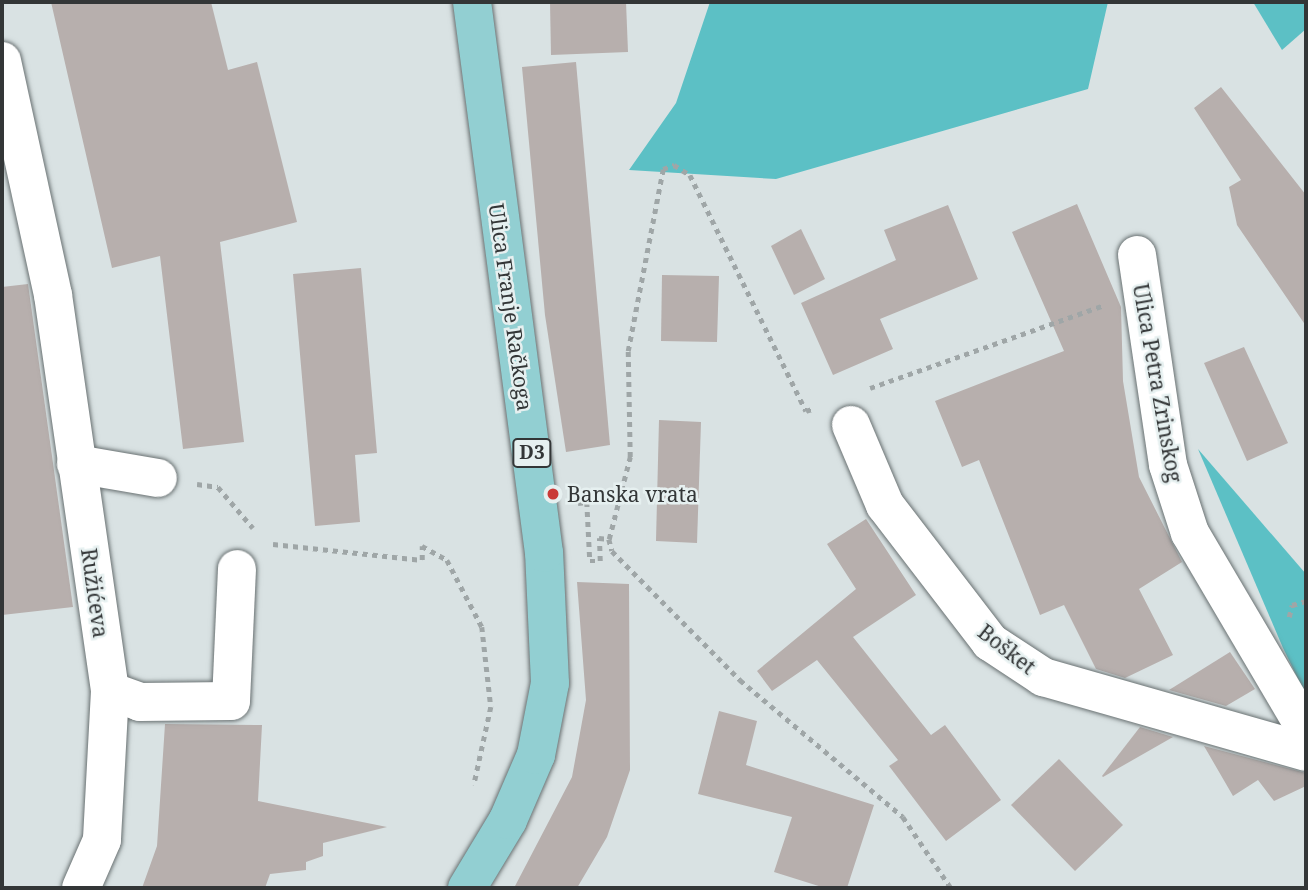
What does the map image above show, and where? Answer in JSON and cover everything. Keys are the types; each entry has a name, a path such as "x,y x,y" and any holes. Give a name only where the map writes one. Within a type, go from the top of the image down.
{"main road":[{"name":"Ulica Franje Račkoga","path":"467,888 508,820 536,755 550,683 544,553 472,2"}],"street":[{"name":"Ružićeva","path":"2,61 16,193 53,295 110,691 103,840 81,888"},
{"name":"Ulica Petra Zrinskog","path":"1140,273 1168,465 1190,533 1306,730"},
{"name":"Bošket","path":"844,408 885,505 990,642 1043,677 1306,751"},
{"path":"76,464 158,478"},
{"path":"110,691 140,702 231,701 237,569"}],"path":[{"path":"950,888 903,817 740,680 612,551 609,539 630,457 628,351 663,169 674,165 690,175 806,411 844,408 1140,273"},
{"path":"158,478 218,487 276,546 331,546 422,560 422,546 447,560 482,627 491,707 472,792"},
{"path":"576,491 576,503 587,502 590,561 600,561 599,538 609,539"}],"shaded area":[{"path":"710,2 1108,2 1088,89 776,179 629,170 676,103"},
{"path":"1253,2 1306,2 1306,29 1282,50"},
{"path":"1198,449 1306,574 1306,695 1283,648"}],"building":[{"path":"51,2 211,2 228,70 257,62 297,222 220,242 244,442 183,449 160,256 112,268"},
{"path":"550,2 626,2 628,52 551,55"},
{"path":"576,62 610,445 566,452 545,315 522,67"},
{"path":"1221,87 1306,195 1306,326 1237,225 1229,187 1241,180 1194,108"},
{"path":"1077,204 1121,307 1123,381 1139,477 1182,562 1139,589 1173,655 1125,678 1096,669 1064,605 1040,615 979,460 962,467 935,401 1064,351 1012,232"},
{"path":"948,205 978,279 880,319 893,349 833,375 801,303 896,260 884,230"},
{"path":"801,229 825,279 794,295 771,246"},
{"path":"361,268 377,453 355,455 360,522 315,526 293,274"},
{"path":"662,275 719,276 717,342 661,341"},
{"path":"28,284 73,607 2,615 2,287"},
{"path":"1244,347 1288,443 1247,461 1204,363"},
{"path":"659,420 701,422 697,543 656,541"},
{"path":"866,519 916,595 853,637 931,735 945,725 1001,800 946,841 889,766 898,760 817,660 772,691 757,671 856,589 827,544"},
{"path":"577,582 629,584 630,770 607,837 577,888 514,888 572,777 586,700"},
{"path":"1230,652 1255,689 1226,706 1169,690"},
{"path":"719,711 757,721 746,765 874,805 847,888 825,888 774,872 792,817 698,794"},
{"path":"165,724 262,725 258,801 387,827 323,843 323,856 306,862 306,870 270,874 265,888 142,888 157,846"},
{"path":"1140,727 1173,737 1103,777 1102,776"},
{"path":"1204,746 1306,773 1306,786 1274,801 1258,780 1233,796"},
{"path":"1059,759 1123,825 1075,871 1011,805"}],"place":[{"name":"Banska vrata","path":"553,494"}]}
